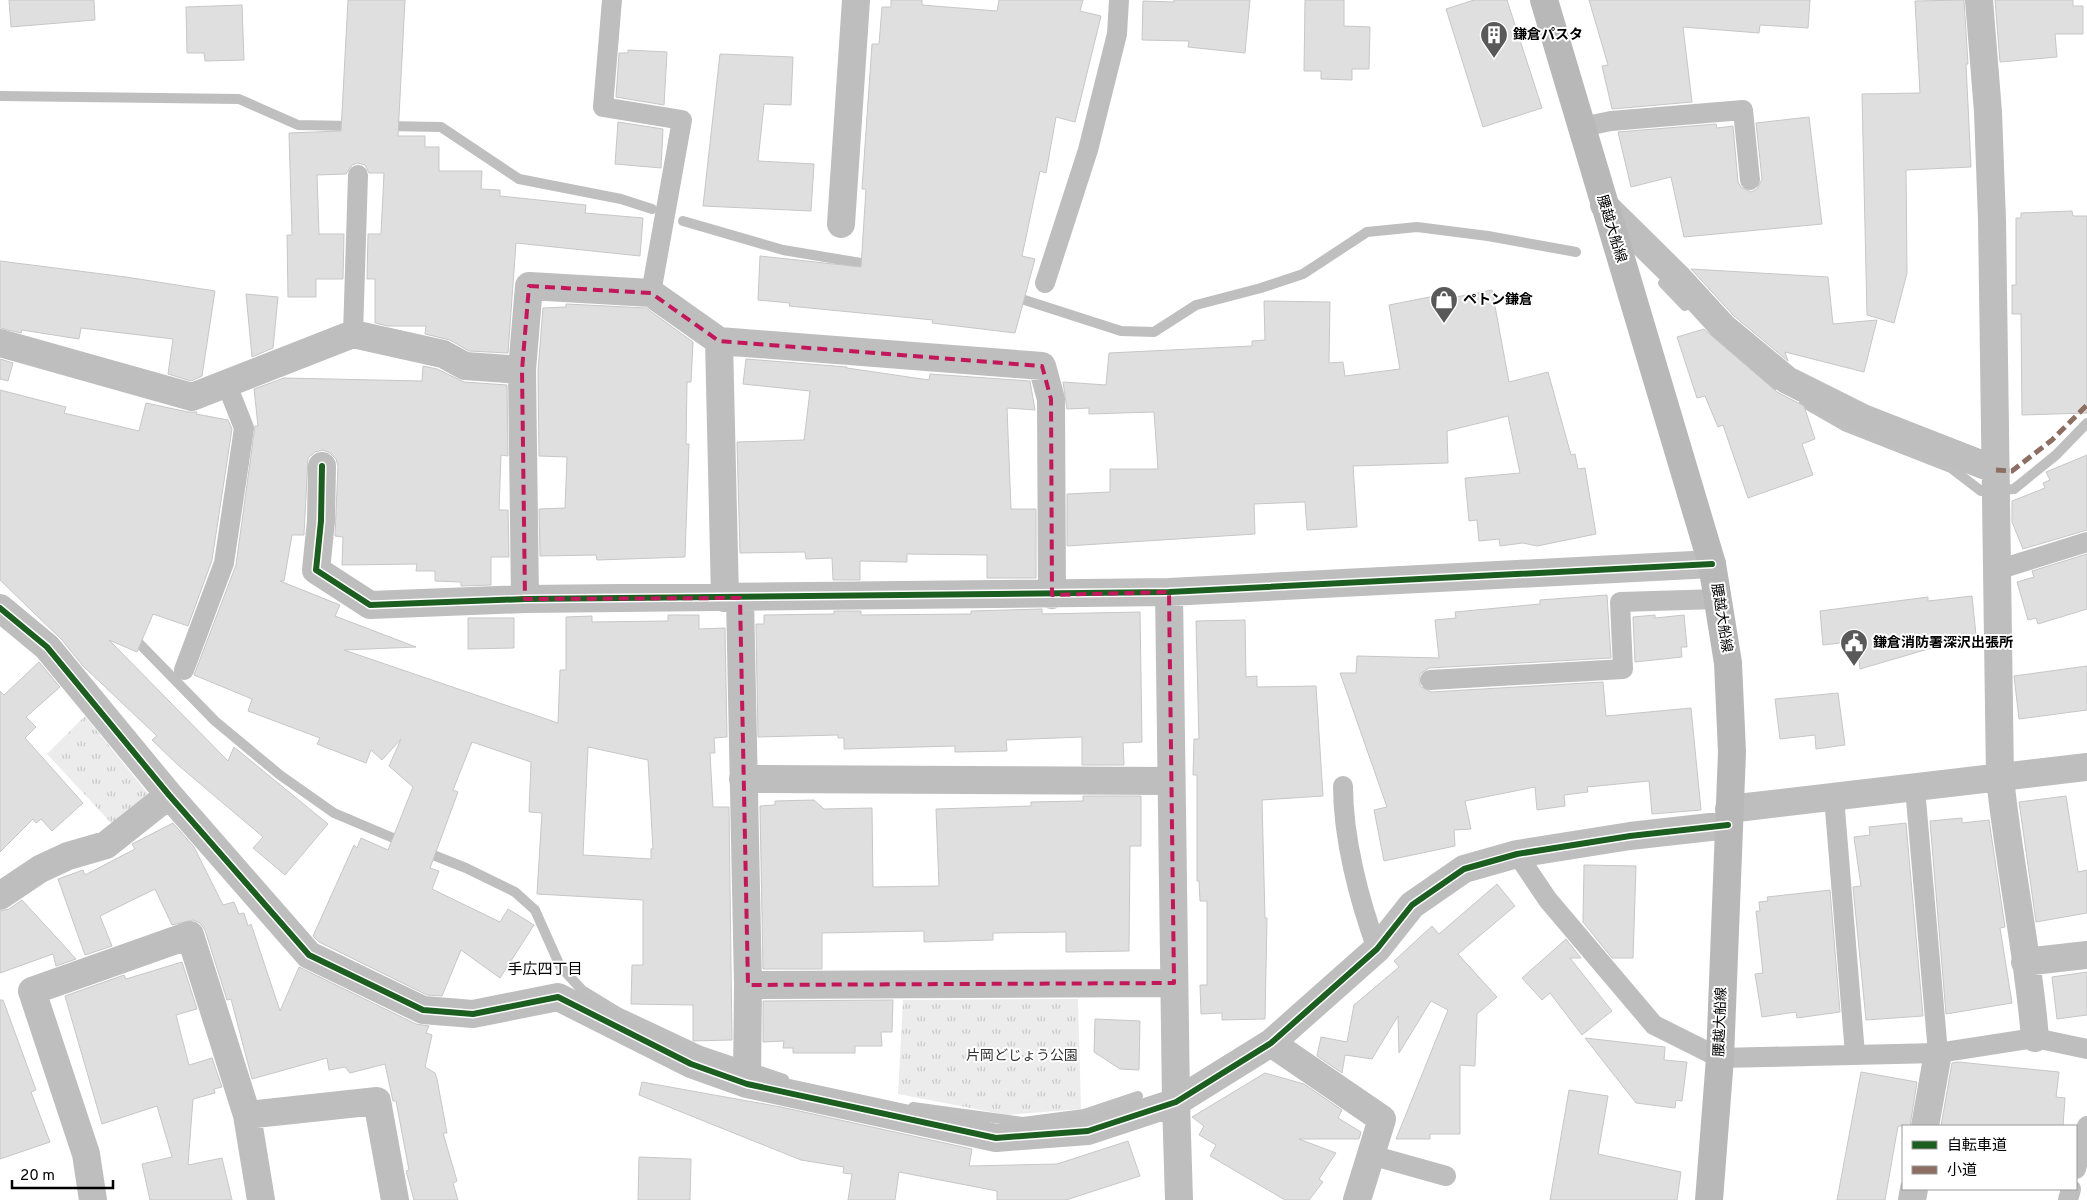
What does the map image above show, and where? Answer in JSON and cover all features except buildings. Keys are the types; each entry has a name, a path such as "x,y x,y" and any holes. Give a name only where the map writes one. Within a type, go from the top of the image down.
{"main road":[{"name":"腰越大船線","path":"1544,0 1712,564 1719,599 1729,673 1732,752 1720,1058 1709,1200"}],"street":[{"path":"840,224 856,0"},
{"path":"1979,0 1989,152 2000,778 2007,845 2035,1038"},
{"path":"1604,204 1678,278 1723,327 1787,380 1863,418 1996,470"},
{"path":"525,599 522,370 529,286 651,293 719,341 1042,366 1051,398 1052,595"},
{"path":"0,343 192,397 227,385 353,334 443,354 464,366 522,370"},
{"path":"719,341 743,779 748,985 747,1084"},
{"path":"322,466 321,521 316,570 370,605 525,599 1052,595 1169,592 1712,564"},
{"path":"1169,592 1179,1200"},
{"path":"0,608 46,647 169,795 309,955 423,1010 473,1014 558,996 691,1064 747,1084 996,1138 1088,1131 1176,1102 1271,1043 1377,949 1412,905 1464,870 1517,854 1630,836 1834,797 2087,768"},
{"path":"743,779 1171,781"},
{"path":"0,896 40,869 68,856 106,845 169,795"},
{"path":"93,1200 86,1154 32,991 190,935 247,1115 261,1200"},
{"path":"2025,962 2087,955"},
{"path":"748,985 1174,983"},
{"path":"1271,1043 1382,1120 1357,1200"},
{"path":"1925,1125 1938,1053"},
{"path":"247,1115 377,1101 395,1200"}],"lane":[{"path":"612,0 603,107 682,120 651,293"},
{"path":"1045,283 1088,150 1117,34 1119,0"},
{"path":"1582,127 1612,121 1743,110 1750,180"},
{"path":"353,334 358,175"},
{"path":"184,670 224,563 244,428 227,385"},
{"path":"1997,570 2087,542"},
{"path":"1430,680 1623,669 1620,602 1719,599"},
{"path":"1343,786 1343,804 1361,905 1377,949"},
{"path":"1915,788 1938,1053"},
{"path":"1834,797 1855,1054"},
{"path":"1517,854 1548,900 1654,1025 1720,1058 1938,1053 2035,1038 2087,1049"},
{"path":"2077,1165 2087,1126"},
{"path":"1371,1155 1446,1176"}],"highlighted area":[{"path":"529,286 651,293 719,341 1042,366 1051,399 1052,595 1169,592 1174,983 748,985 740,598 525,599 522,370"}],"green space":[{"path":"85,716 149,795 113,825 47,754"},
{"name":"片岡どじょう公園","path":"1078,999 1081,1109 1007,1115 898,1094 903,1000"}],"waterway":[{"path":"0,96 239,99 298,125 353,126"},
{"path":"385,126 441,127 519,179 621,199 652,209"},
{"path":"683,221 783,250 873,265"},
{"path":"1012,296 1121,331 1154,332 1196,305 1261,288 1303,274 1367,232 1417,227 1488,236 1576,252"},
{"path":"1663,283 1685,306"},
{"path":"1720,341 1748,369 1775,385"},
{"path":"1804,403 1844,426 1951,468 1981,491 2014,489 2056,455 2087,423"},
{"path":"131,635 215,721 280,775 334,813 405,843"},
{"path":"423,851 466,868 515,892 535,910 560,966 582,990 618,1012 701,1051 784,1079"},
{"path":"913,1107 1023,1122 1084,1114 1138,1096"}],"marked path":[{"path":"1996,470 2012,471 2052,440 2087,405"}],"cycle path":[{"path":"322,466 321,521 316,570 370,605 525,599 1169,592 1712,564"},
{"path":"0,608 47,647 169,795 309,955 423,1010 473,1014 558,997 691,1064 747,1084 996,1138 1088,1131 1176,1102 1271,1043 1377,949 1412,905 1464,869 1517,854 1630,836 1728,825"}],"place":[{"name":"鎌倉パスタ","path":"1494,59"},
{"name":"ペトン鎌倉","path":"1444,324"},
{"name":"鎌倉消防署深沢出張所","path":"1854,667"}],"district":[{"name":"手広四丁目","path":"545,970"}]}
